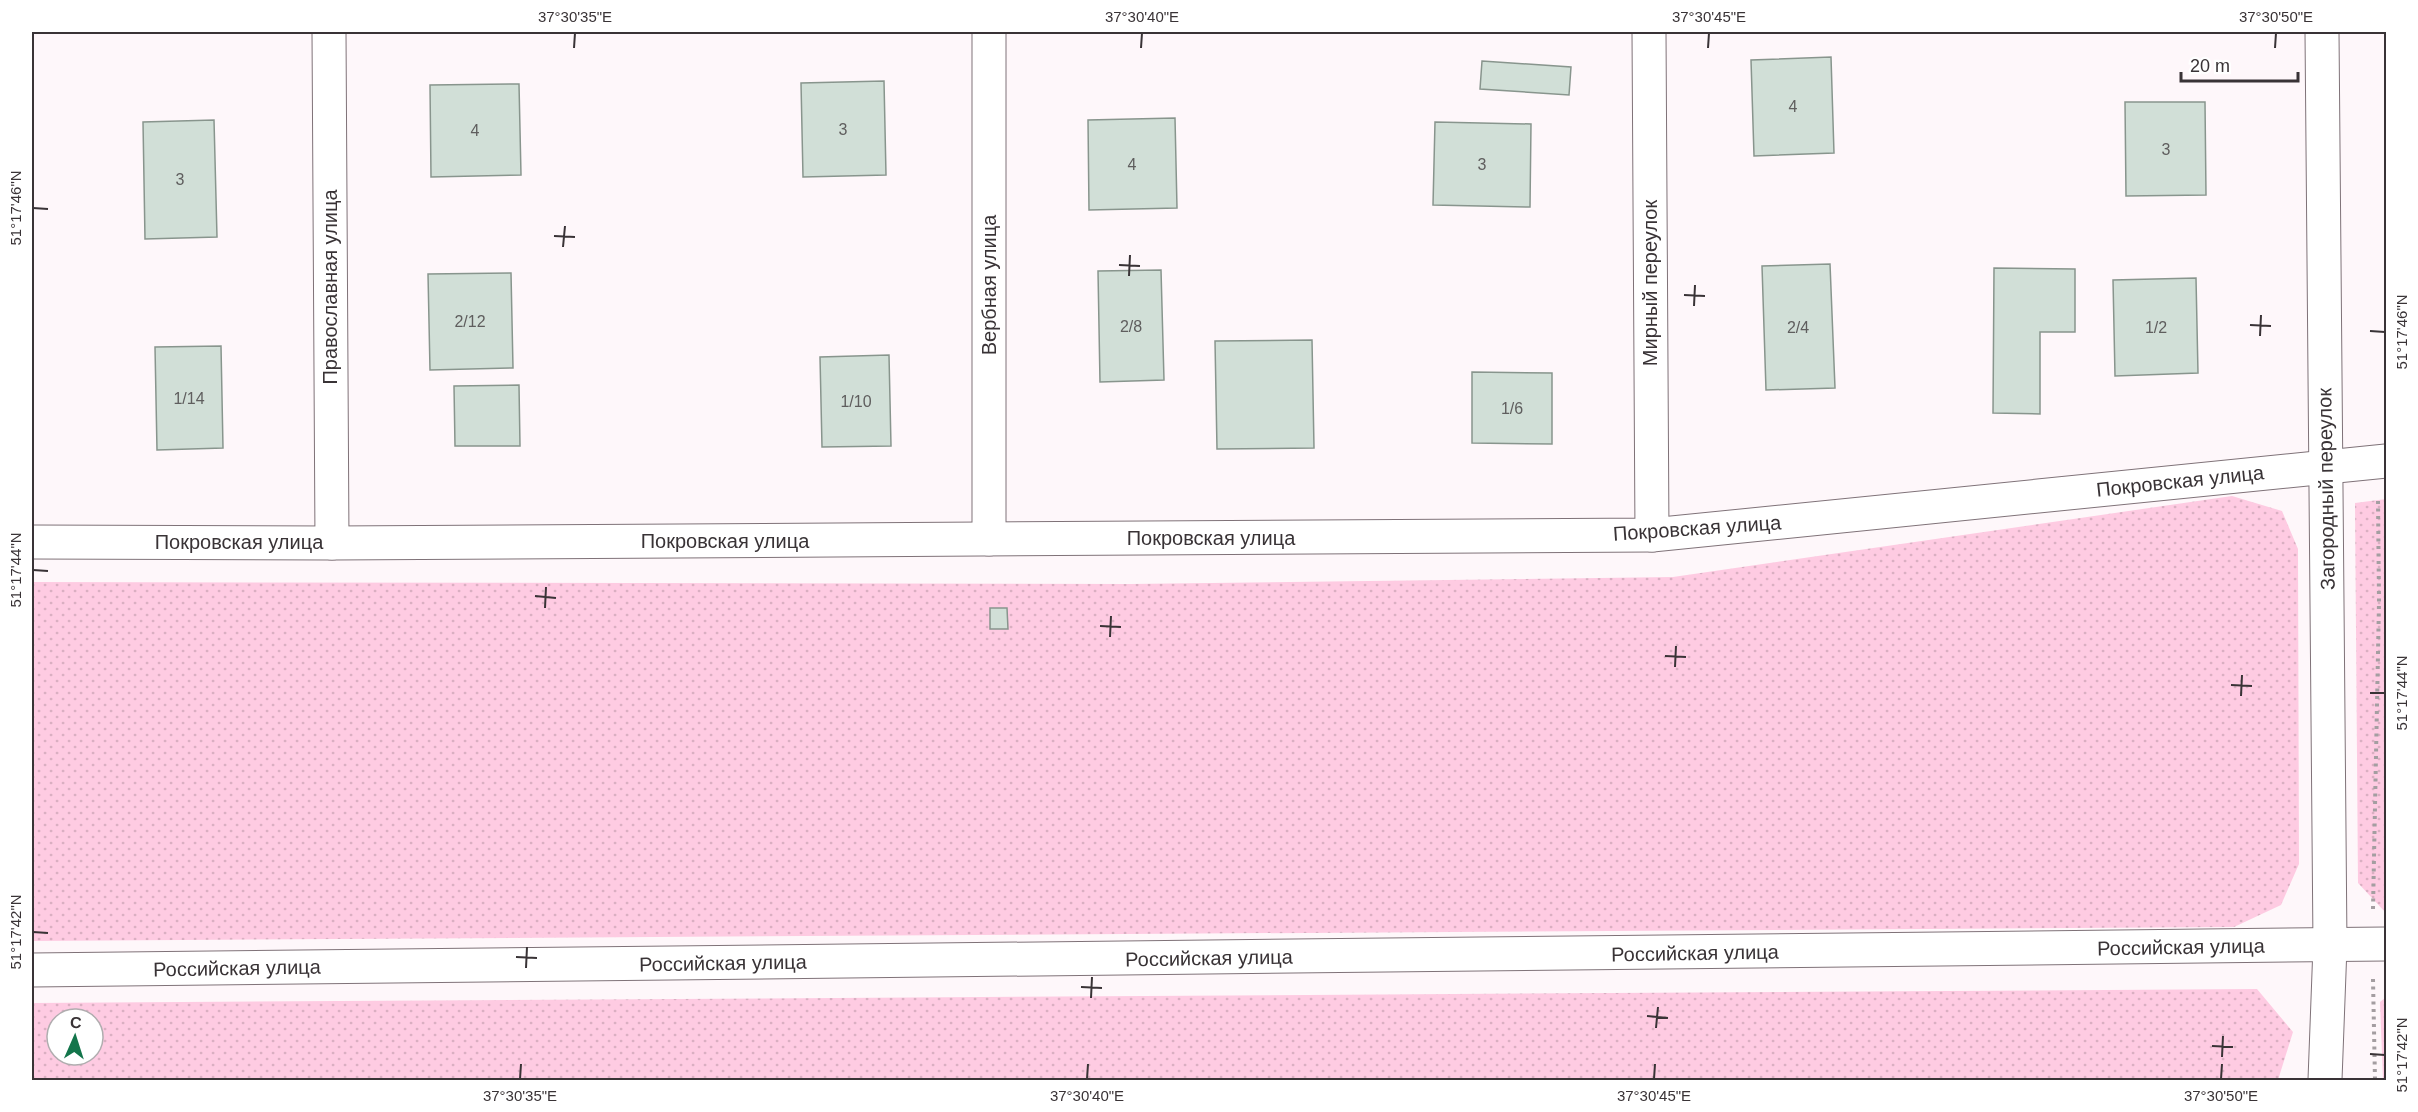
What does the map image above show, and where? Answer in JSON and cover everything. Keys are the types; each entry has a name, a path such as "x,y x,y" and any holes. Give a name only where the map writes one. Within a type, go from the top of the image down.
{"street":[{"name":"Православная улица","path":"329,32 332,543"},
{"name":"Вербная улица","path":"989,32 989,539"},
{"name":"Мирный переулок","path":"1649,32 1652,535"},
{"name":"Загородный переулок","path":"2322,32 2330,945 2325,1080"},
{"name":"Покровская улица","path":"32,542 332,543 1652,535 2382,461"},
{"name":"Российская улица","path":"32,970 2379,944"}],"path":[{"path":"2375,1080 2379,944 2379,602 2382,461"}],"shaded area":[{"path":"2232,496 2282,511 2298,549 2299,864 2281,905 2234,927 32,941 32,582 1130,584 1673,577"},
{"path":"2386,499 2386,913 2358,883 2355,503"},
{"path":"2257,989 2293,1032 2278,1080 32,1080 32,1003"},
{"path":"2386,997 2386,1080 2383,1080 2380,1002"}],"building":[{"path":"1831,57 1834,153 1754,156 1751,60"},
{"path":"1482,61 1571,67 1569,95 1480,89"},
{"path":"884,81 886,175 803,177 801,83"},
{"path":"519,84 521,175 431,177 430,85"},
{"path":"2125,102 2205,102 2206,195 2126,196"},
{"path":"1175,118 1177,208 1089,210 1088,120"},
{"path":"214,120 217,237 145,239 143,122"},
{"path":"1435,122 1531,124 1530,207 1433,205"},
{"path":"1830,264 1835,388 1766,390 1762,266"},
{"path":"1994,268 2075,269 2075,332 2040,332 2040,414 1993,413"},
{"path":"1161,270 1164,380 1100,382 1098,271"},
{"path":"511,273 513,368 430,370 428,274"},
{"path":"2196,278 2198,373 2115,376 2113,280"},
{"path":"1312,340 1314,448 1217,449 1215,341"},
{"path":"221,346 223,448 157,450 155,347"},
{"path":"889,355 891,446 822,447 820,357"},
{"path":"1472,372 1552,373 1552,444 1472,443"},
{"path":"519,385 520,446 455,446 454,386"},
{"path":"990,608 1007,608 1008,629 990,629"}]}
